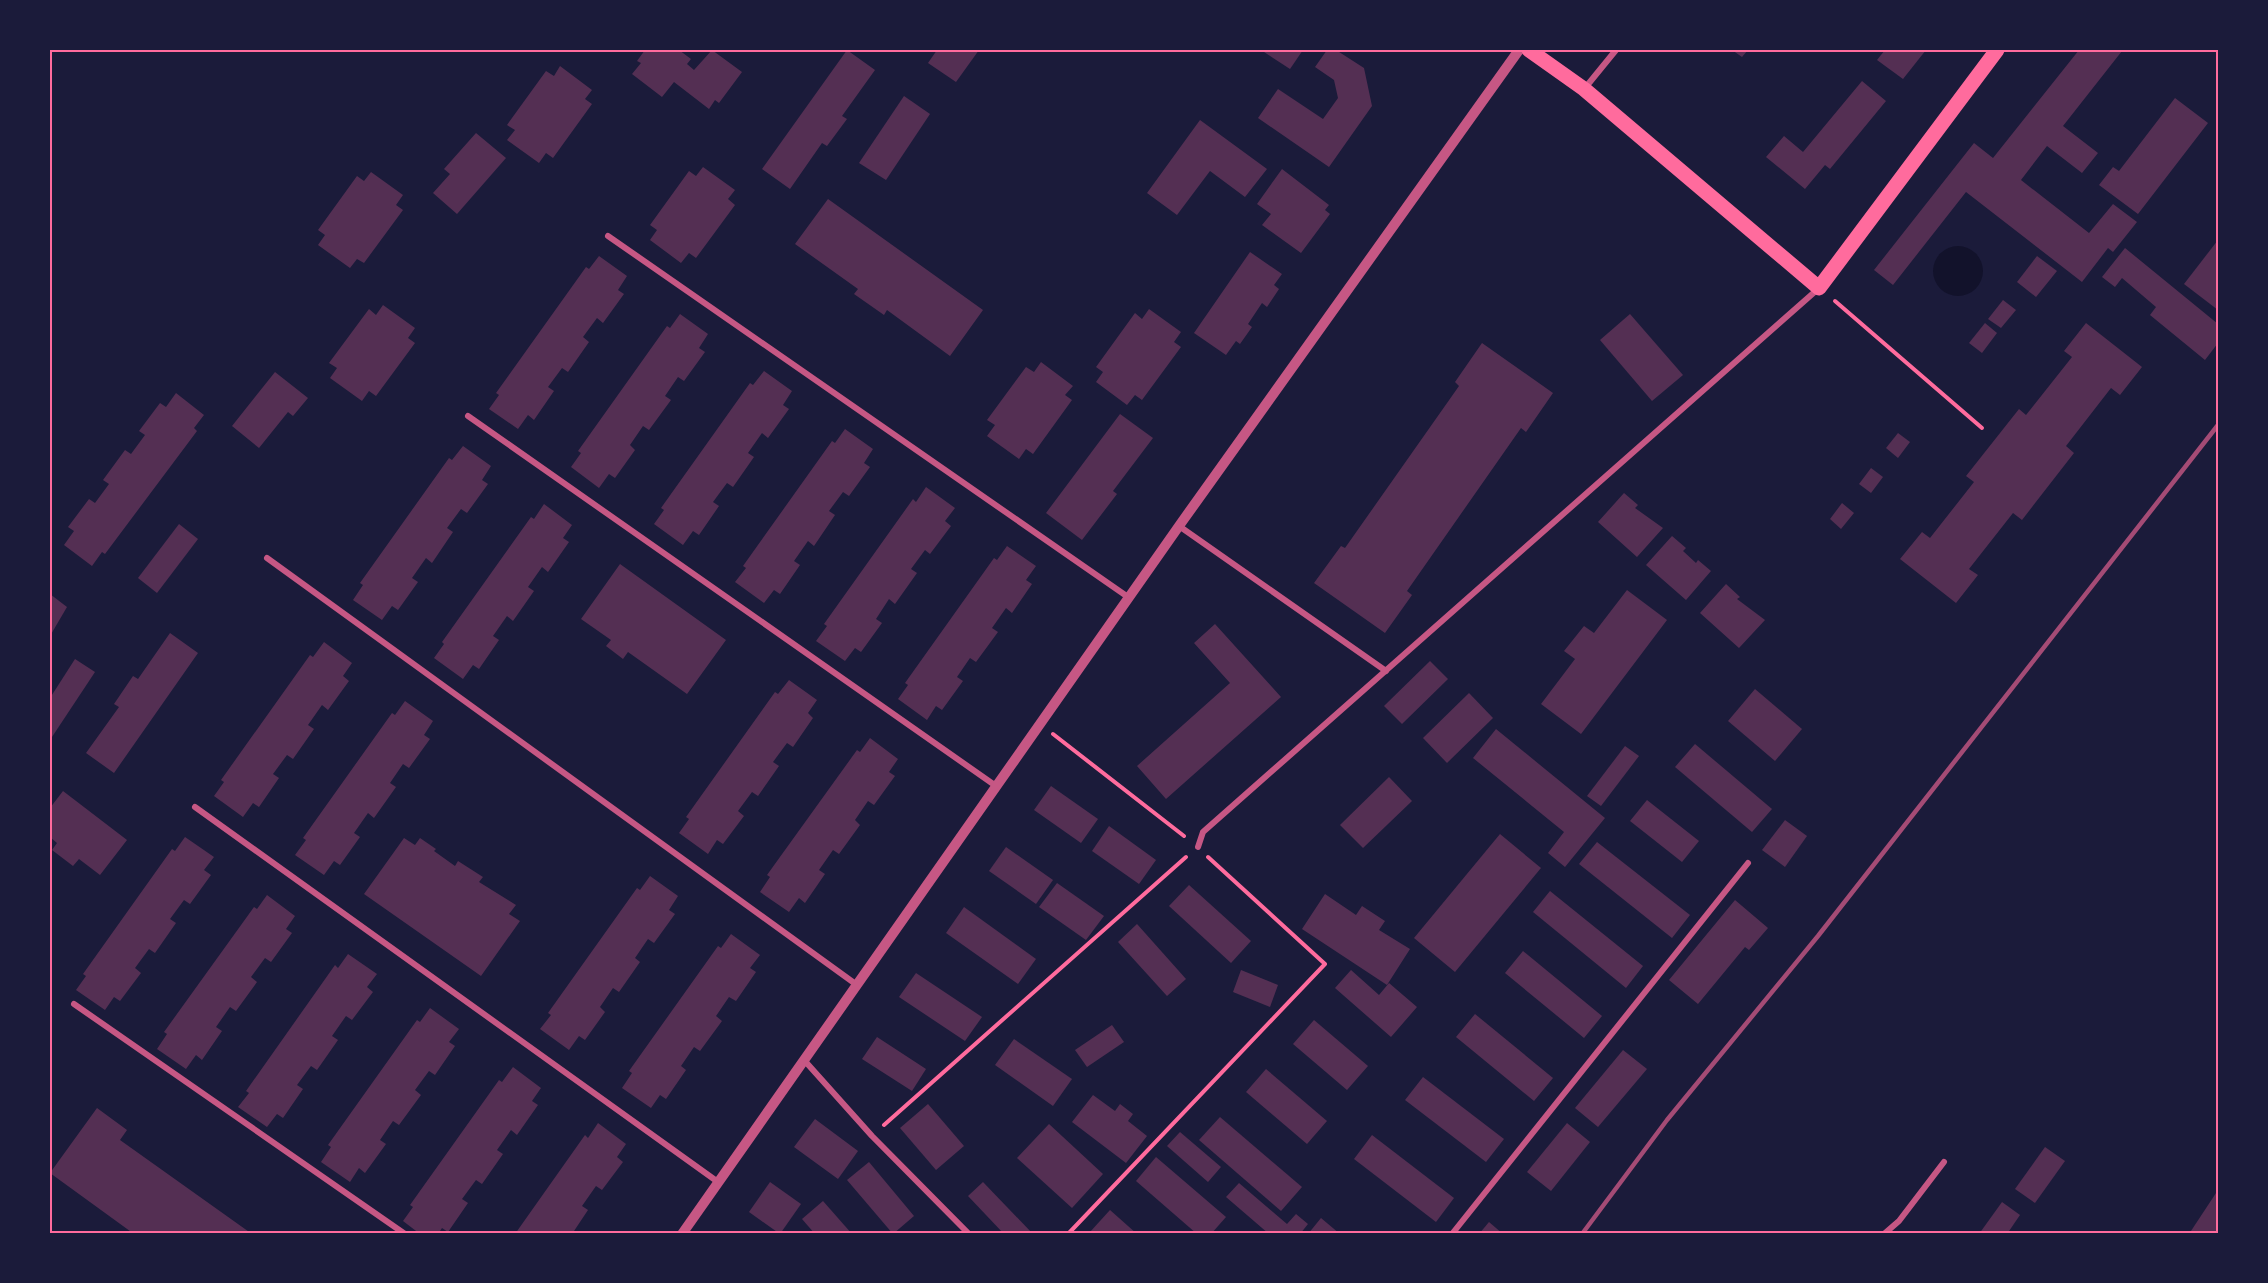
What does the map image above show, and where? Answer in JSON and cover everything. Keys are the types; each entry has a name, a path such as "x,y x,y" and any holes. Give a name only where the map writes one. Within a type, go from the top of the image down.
{"main road":[{"path":"1529,50 1584,89 1819,288 1997,50"}],"street":[{"path":"682,1233 1128,597 1518,50"},
{"path":"1584,89 1616,50"},
{"path":"608,236 1128,597"},
{"path":"1198,847 1203,832 1819,288"},
{"path":"468,416 996,786"},
{"path":"1179,526 1386,671"},
{"path":"267,558 857,985"},
{"path":"195,807 718,1182"},
{"path":"1452,1233 1748,863"},
{"path":"74,1004 405,1233"},
{"path":"804,1060 872,1136 969,1233"},
{"path":"1884,1233 1899,1221 1944,1162"}],"path":[{"path":"1819,288 1982,428"},
{"path":"872,1136 1198,847"},
{"path":"1068,1233 1325,964"}],"shaded area":[{"path":"1953,246 1963,246 1976,253 1983,266 1983,276 1976,289 1963,296 1953,296 1944,292 1937,285 1933,276 1933,266 1937,257 1944,250"}],"building":[{"path":"645,50 679,50 691,59 687,64 694,70 712,50 742,72 719,103 715,100 709,109 674,82 662,97 632,74 641,63 637,61"},
{"path":"847,50 875,70 842,116 847,119 827,146 822,143 790,189 762,169"},
{"path":"937,50 979,50 956,82 928,63"},
{"path":"1261,50 1303,50 1290,69"},
{"path":"1327,50 1336,50 1364,68 1372,106 1329,167 1258,118 1278,89 1323,119 1338,98 1334,80 1315,67"},
{"path":"1732,50 1748,50 1742,57"},
{"path":"1885,50 1926,50 1903,79 1877,60"},
{"path":"2079,50 2122,51 2063,126 2098,153 2082,173 2047,146 2021,180 2089,233 2113,204 2137,222 2113,252 2108,248 2082,282 1966,192 1893,285 1874,270 1974,143 1993,158"},
{"path":"560,66 592,90 585,99 592,104 553,158 546,153 539,163 507,140 515,130 507,125 546,71 554,76"},
{"path":"1862,81 1886,101 1830,169 1825,165 1805,189 1766,157 1784,136 1803,152"},
{"path":"904,96 930,114 886,180 859,163"},
{"path":"2175,98 2208,123 2138,214 2099,185 2113,167 2119,171"},
{"path":"1200,120 1267,169 1245,197 1210,171 1177,215 1147,193"},
{"path":"476,133 506,158 457,214 433,193 450,174 444,169"},
{"path":"703,167 735,190 728,199 735,205 696,258 689,253 681,263 650,240 657,230 650,225 689,171 696,176"},
{"path":"1282,169 1329,205 1325,210 1330,214 1301,253 1262,225 1271,214 1257,204"},
{"path":"371,172 403,195 396,205 403,210 364,263 357,259 350,268 318,245 325,235 318,230 357,176 364,181"},
{"path":"828,199 983,310 950,356 887,310 884,315 854,294 858,289 795,244"},
{"path":"2218,240 2218,310 2184,284"},
{"path":"2125,248 2218,324 2218,343 2205,360 2150,315 2156,307 2122,278 2115,287 2102,277"},
{"path":"1250,252 1282,274 1274,285 1279,289 1267,307 1262,303 1248,324 1252,327 1240,344 1236,341 1226,355 1194,333"},
{"path":"599,256 627,276 618,290 624,294 603,323 597,318 583,337 589,342 568,372 562,368 548,387 554,391 534,420 528,415 518,429 489,409 499,395 496,393 586,267 589,269"},
{"path":"2037,256 2057,271 2036,297 2017,282"},
{"path":"2003,300 2016,310 2001,328 1988,319"},
{"path":"383,305 415,328 408,338 415,343 376,396 369,391 362,401 330,378 337,368 329,363 369,309 376,315"},
{"path":"1149,309 1181,332 1174,342 1181,347 1142,400 1135,395 1127,405 1096,382 1103,372 1096,367 1135,313 1142,319"},
{"path":"680,314 708,334 699,348 705,352 684,381 678,377 665,396 671,400 649,430 643,426 630,445 635,450 615,478 609,474 599,488 571,467 581,453 578,451 667,326 670,328"},
{"path":"1630,314 1683,375 1652,401 1600,340"},
{"path":"1985,323 1997,333 1982,353 1969,343"},
{"path":"2086,323 2142,367 2120,395 2111,388 2066,446 2074,453 2022,520 2013,513 1969,569 1978,575 1956,603 1900,559 1922,532 1930,538 1974,482 1966,476 2019,409 2026,415 2072,357 2064,351"},
{"path":"1482,343 1553,393 1526,432 1521,428 1407,591 1412,595 1385,633 1314,583 1341,546 1345,548 1459,386 1455,382"},
{"path":"1041,362 1073,386 1065,395 1072,400 1033,454 1026,449 1019,459 987,436 995,425 987,420 1026,367 1034,372"},
{"path":"764,371 792,391 783,405 789,409 768,438 762,433 748,453 754,457 733,487 727,483 713,502 719,506 699,535 693,531 683,545 654,524 664,510 661,508 750,383 753,385"},
{"path":"275,372 308,398 293,416 288,412 259,448 232,426"},
{"path":"176,393 204,415 194,428 197,431 105,554 102,552 92,566 64,545 74,531 68,527 89,499 95,503 109,484 103,480 125,450 131,454 145,435 139,431 160,403 166,407"},
{"path":"1120,414 1153,438 1113,491 1117,494 1082,540 1046,513"},
{"path":"845,429 873,449 864,463 870,467 849,496 843,492 829,511 835,515 814,546 808,541 794,561 800,565 780,594 774,590 764,603 735,582 746,568 743,566 832,441 835,443"},
{"path":"1898,433 1910,442 1898,458 1886,448"},
{"path":"463,446 491,466 482,480 488,484 467,513 461,509 447,528 453,532 432,563 426,558 412,578 418,582 398,610 392,606 382,620 353,600 363,585 360,583 449,458 452,460"},
{"path":"1871,468 1883,477 1871,493 1859,484"},
{"path":"926,487 955,508 945,521 951,526 930,554 925,550 911,569 917,573 895,604 889,599 876,619 882,623 861,652 855,648 845,661 816,641 827,626 824,624 913,499 916,502"},
{"path":"1624,493 1638,505 1635,508 1663,528 1637,557 1598,522"},
{"path":"1842,503 1854,513 1841,529 1830,519"},
{"path":"544,504 572,525 563,538 569,542 548,572 542,567 528,587 534,591 513,621 507,616 493,636 499,640 479,669 473,665 463,679 434,658 444,644 442,642 531,517 534,519"},
{"path":"179,524 198,539 157,593 138,578"},
{"path":"1672,536 1686,548 1683,551 1696,563 1698,560 1711,571 1686,600 1646,565"},
{"path":"1007,546 1036,566 1026,580 1032,584 1012,613 1006,608 992,628 998,632 976,662 970,658 957,677 963,681 942,710 936,706 927,720 898,699 908,685 905,683 994,558 997,560"},
{"path":"620,564 726,640 687,694 628,652 623,659 606,646 611,640 581,619"},
{"path":"1726,584 1740,597 1737,599 1765,620 1739,648 1700,613"},
{"path":"1627,590 1667,620 1581,734 1541,704 1575,659 1564,651 1584,626 1594,633"},
{"path":"50,594 67,607 50,636"},
{"path":"1215,624 1281,697 1166,799 1137,766 1230,683 1194,643"},
{"path":"170,633 198,653 114,773 86,753 119,707 114,704 133,676 138,679"},
{"path":"324,642 352,663 343,676 349,681 328,710 322,705 308,725 314,729 293,759 287,755 273,774 279,778 259,807 253,803 243,817 214,796 224,782 221,780 310,655 313,657"},
{"path":"75,659 95,672 50,740 50,698"},
{"path":"1430,661 1448,679 1402,724 1384,706"},
{"path":"789,680 817,700 808,713 813,718 793,747 787,743 773,762 779,766 758,796 752,792 738,811 744,816 723,844 717,840 708,854 679,833 689,819 686,817 775,692 778,694"},
{"path":"1755,689 1802,729 1775,761 1728,721"},
{"path":"1469,693 1493,718 1447,763 1423,738"},
{"path":"405,701 433,721 424,735 430,739 409,768 403,764 390,783 396,787 374,818 368,813 354,833 360,837 340,865 334,861 324,875 295,855 306,840 303,838 392,713 395,715"},
{"path":"1496,729 1605,818 1565,867 1548,853 1564,832 1473,758"},
{"path":"870,738 898,759 889,772 895,776 874,805 868,801 855,820 860,825 839,854 833,850 819,870 825,874 805,903 799,898 789,912 760,892 770,877 767,875 857,750 860,752"},
{"path":"1695,744 1772,809 1752,832 1675,767"},
{"path":"1625,746 1639,756 1601,806 1587,796"},
{"path":"1389,777 1412,801 1363,848 1340,825"},
{"path":"1051,786 1098,819 1081,843 1034,810"},
{"path":"63,791 127,840 100,875 79,859 73,866 52,850 57,843 50,837 50,808"},
{"path":"1647,800 1699,841 1682,862 1630,821"},
{"path":"1785,820 1807,836 1785,867 1762,850"},
{"path":"1109,826 1156,860 1139,884 1092,851"},
{"path":"1500,834 1541,868 1455,972 1414,938"},
{"path":"185,837 214,857 204,870 211,875 190,904 184,900 170,919 176,923 155,953 149,949 135,968 141,973 120,1001 114,997 105,1010 76,990 86,976 83,974 172,849 175,851"},
{"path":"404,838 415,845 420,838 455,866 458,861 483,877 479,882 516,905 509,914 520,921 481,976 364,894"},
{"path":"1597,842 1690,915 1672,938 1579,864"},
{"path":"1006,847 1053,880 1036,904 989,871"},
{"path":"650,876 678,896 669,910 675,914 654,943 648,939 635,958 640,962 619,992 613,988 600,1007 605,1012 585,1040 579,1036 569,1050 540,1029 551,1015 548,1013 637,888 640,890"},
{"path":"1057,883 1104,916 1086,940 1039,907"},
{"path":"1189,885 1251,941 1231,963 1169,906"},
{"path":"1550,891 1643,966 1626,988 1533,912"},
{"path":"1325,894 1356,915 1362,906 1385,921 1379,930 1410,949 1387,985 1302,929"},
{"path":"267,895 295,916 286,929 292,933 271,962 265,958 251,977 257,982 236,1011 230,1007 216,1027 222,1031 202,1060 196,1055 186,1069 157,1049 167,1034 164,1032 254,907 257,909"},
{"path":"1735,900 1768,928 1749,950 1745,947 1698,1004 1669,980"},
{"path":"964,907 1036,959 1018,984 946,933"},
{"path":"1137,924 1186,979 1167,996 1118,942"},
{"path":"731,934 760,955 750,968 756,972 736,1001 729,997 716,1016 722,1021 700,1051 694,1047 681,1066 686,1070 666,1099 660,1095 651,1108 622,1088 632,1073 629,1071 718,946 721,948"},
{"path":"1523,951 1602,1016 1584,1038 1505,973"},
{"path":"348,954 377,974 367,987 373,992 352,1020 346,1016 332,1036 338,1040 317,1070 311,1066 297,1085 303,1089 283,1118 277,1114 267,1127 238,1107 249,1093 246,1091 335,965 338,968"},
{"path":"1241,970 1278,985 1270,1007 1233,992"},
{"path":"1351,970 1379,995 1389,983 1417,1007 1391,1037 1335,988"},
{"path":"916,973 982,1017 965,1041 899,997"},
{"path":"430,1008 459,1029 449,1042 455,1046 435,1075 429,1071 415,1090 421,1095 399,1125 393,1121 380,1140 386,1144 365,1173 359,1168 350,1182 321,1162 331,1147 328,1145 417,1020 420,1022"},
{"path":"1475,1014 1553,1078 1534,1101 1456,1037"},
{"path":"1314,1020 1368,1066 1347,1090 1293,1044"},
{"path":"1112,1025 1124,1042 1087,1067 1075,1050"},
{"path":"877,1037 926,1069 912,1091 862,1059"},
{"path":"1014,1039 1072,1079 1053,1106 995,1065"},
{"path":"1623,1050 1647,1069 1598,1127 1575,1108"},
{"path":"513,1067 541,1088 532,1101 538,1105 517,1135 511,1130 497,1150 503,1154 482,1184 476,1180 462,1199 468,1203 448,1232 442,1228 438,1234 420,1234 403,1221 413,1207 410,1205 499,1080 502,1082"},
{"path":"1266,1069 1327,1121 1307,1144 1246,1092"},
{"path":"1423,1077 1504,1139 1486,1162 1405,1100"},
{"path":"1093,1095 1115,1111 1120,1104 1133,1114 1128,1121 1147,1136 1126,1163 1072,1122"},
{"path":"928,1104 964,1146 936,1170 900,1128"},
{"path":"97,1108 127,1130 120,1140 252,1234 134,1234 50,1173"},
{"path":"1220,1117 1302,1187 1281,1211 1199,1140"},
{"path":"815,1119 858,1151 838,1179 794,1147"},
{"path":"598,1123 626,1144 617,1157 623,1162 602,1190 596,1186 582,1206 588,1210 572,1234 515,1234 585,1135 588,1138"},
{"path":"1567,1123 1590,1142 1551,1191 1527,1172"},
{"path":"1049,1124 1103,1174 1072,1208 1017,1158"},
{"path":"1180,1132 1221,1167 1208,1182 1167,1146"},
{"path":"1372,1135 1454,1198 1436,1222 1354,1159"},
{"path":"2045,1147 2065,1161 2035,1203 2015,1189"},
{"path":"1156,1157 1226,1217 1211,1234 1197,1234 1136,1181"},
{"path":"869,1162 914,1216 893,1234 847,1180"},
{"path":"770,1182 801,1204 780,1234 749,1212"},
{"path":"983,1182 1033,1234 1004,1234 968,1196"},
{"path":"1239,1183 1287,1224 1296,1214 1308,1224 1300,1234 1269,1234 1226,1197"},
{"path":"2218,1190 2218,1234 2189,1234"},
{"path":"823,1201 852,1234 815,1234 802,1219"},
{"path":"2002,1202 2020,1215 2007,1234 1979,1234"},
{"path":"1110,1210 1137,1234 1090,1232"},
{"path":"1321,1218 1340,1234 1308,1234"},
{"path":"1489,1222 1503,1234 1479,1234"}],"railway":[{"path":"1582,1234 1667,1120 1818,936 2218,425"}]}
